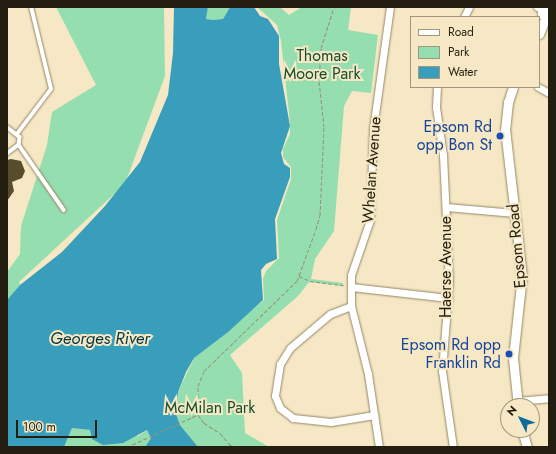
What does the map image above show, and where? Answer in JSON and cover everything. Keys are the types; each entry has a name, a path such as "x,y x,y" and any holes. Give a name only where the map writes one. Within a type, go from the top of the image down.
{"street":[{"name":"Whelan Avenue","path":"379,447 368,374 347,286 354,262 370,220 373,129 390,7"},
{"path":"464,16 469,7"},
{"path":"540,30 545,12"},
{"name":"Haerse Avenue","path":"437,88 436,107 446,207 448,298 442,371 453,447"},
{"name":"Epsom Road","path":"513,88 508,102 505,129 522,275 513,352 517,398"},
{"path":"540,88 549,93"},
{"path":"446,207 514,213"},
{"path":"347,286 448,298"},
{"path":"352,306 330,314 290,348 280,364 275,396 280,408 293,418 331,422 374,415"}],"lane":[{"path":"17,134 51,89 31,7"},
{"path":"7,127 20,137 19,145 64,210"},
{"path":"7,154 19,145"}],"path":[{"path":"236,447 230,445 198,415 198,386 204,371 286,293 299,276 320,215 324,127 319,80 321,48 334,7"},
{"path":"299,276 310,281 347,286"},
{"path":"127,447 198,415"}],"green space":[{"path":"56,7 164,7 165,76 125,184 19,282 20,285 7,300 7,272 20,254 21,226 47,145 52,112 96,85"},
{"path":"208,7 230,7 223,19 213,20 206,19"},
{"name":"Thomas Moore Park","path":"257,7 280,7 289,15 302,7 351,7 348,30 378,35 371,93 352,91 344,106 334,231 315,259 311,279 343,283 343,286 309,282 298,296 230,355 242,373 245,433 269,447 198,447 180,425 176,414 178,392 194,358 264,300 263,279 266,271 279,258 277,220 291,179 291,167 283,157 283,149 290,134 290,122 281,41 277,25"},
{"path":"72,428 138,436 147,430 151,438 145,447 64,447"}],"water":[{"name":"Georges River","path":"174,7 208,7 206,19 213,20 223,19 230,7 254,7 260,16 268,19 279,36 279,64 290,126 281,153 284,164 290,168 290,177 275,219 277,259 266,264 261,270 263,300 228,332 194,358 186,372 178,392 176,414 180,425 198,447 145,447 151,438 147,430 123,443 103,445 92,439 90,430 72,428 64,447 7,447 7,300 20,285 62,252 105,206 140,162 168,95 173,53"}],"building":[{"path":"11,159 21,161 25,171 22,178 12,182 14,191 7,201 7,160"}],"place":[{"name":"Epsom Rd opp Bon St","path":"500,136"},
{"name":"Epsom Rd opp Franklin Rd","path":"509,354"}],"park label":[{"name":"McMilan Park","path":"210,408"}]}
